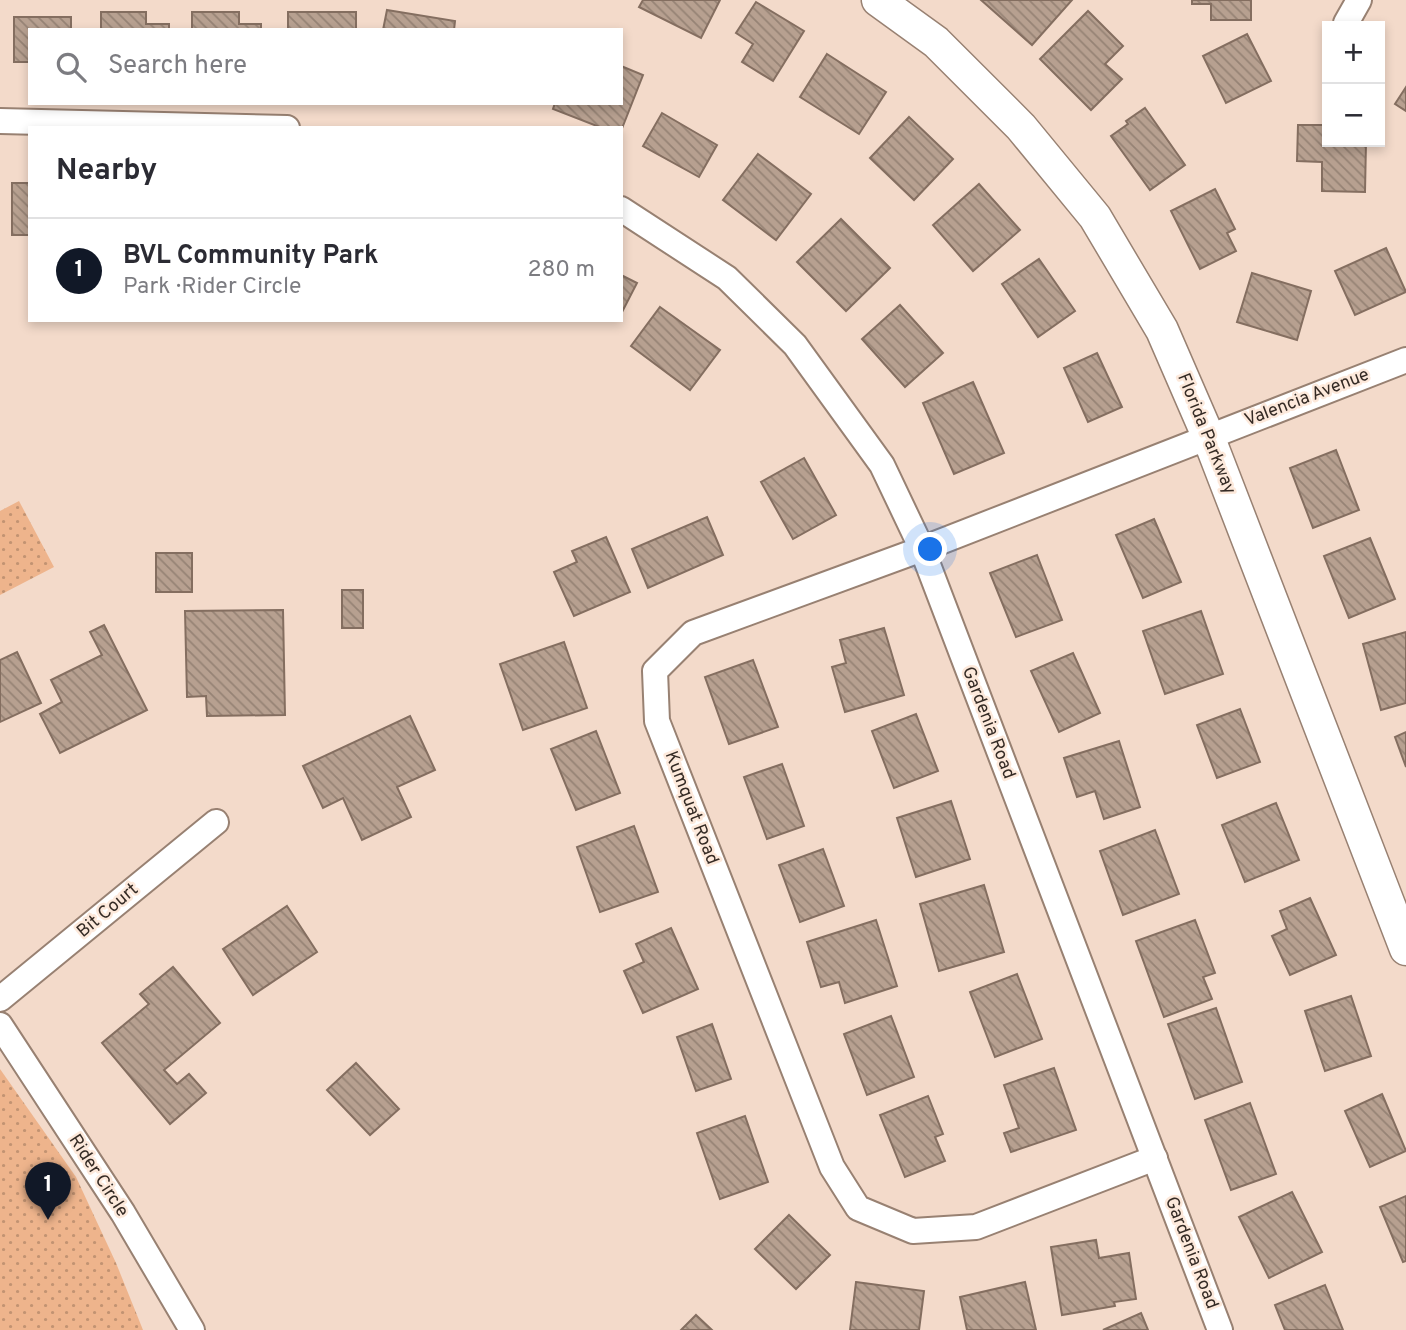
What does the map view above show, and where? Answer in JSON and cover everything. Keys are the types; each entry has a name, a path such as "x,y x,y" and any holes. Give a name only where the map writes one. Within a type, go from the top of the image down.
{"street":[{"name":"Florida Parkway","path":"878,0 936,42 1021,127 1094,217 1162,330 1208,436 1406,949"},
{"path":"1347,21 1359,0"},
{"path":"0,121 205,126"},
{"name":"Gardenia Road","path":"623,210 727,278 795,345 882,465 922,549 1220,1330"},
{"name":"Valencia Avenue","path":"1208,436 1406,360"},
{"name":"Kumquat Road","path":"1155,1158 976,1227 913,1231 858,1208 832,1167 657,721 655,671 693,633 922,549 1208,436"},
{"name":"Bit Court","path":"0,999 216,822"},
{"name":"Rider Circle","path":"0,1025 123,1213 192,1330"}],"shaded area":[{"path":"19,501 54,567 0,595 0,511"},
{"path":"0,1069 76,1177 116,1263 143,1330 0,1330"}],"building":[{"path":"643,0 720,0 701,38 639,7"},
{"path":"981,0 1072,0 1032,45"},
{"path":"1192,0 1251,0 1251,20 1211,20 1211,4 1192,4"},
{"path":"756,2 804,31 773,81 742,62 753,44 736,33"},
{"path":"387,10 455,21 454,28 383,28"},
{"path":"1088,11 1123,46 1105,64 1122,79 1091,110 1040,59"},
{"path":"101,12 146,12 146,24 169,24 169,28 101,28"},
{"path":"192,12 239,12 239,24 261,24 261,28 192,28"},
{"path":"288,12 356,12 356,28 288,28"},
{"path":"14,17 71,17 71,28 28,28 28,62 14,62"},
{"path":"1247,34 1271,81 1226,103 1203,56"},
{"path":"827,54 886,92 859,134 800,97"},
{"path":"623,67 643,75 623,126 597,126 553,109 554,105 623,105"},
{"path":"1406,87 1406,111 1395,104"},
{"path":"1145,108 1185,165 1150,190 1111,136"},
{"path":"662,113 717,145 699,177 643,146"},
{"path":"909,117 953,159 914,200 870,158"},
{"path":"1298,125 1322,125 1322,147 1366,147 1365,192 1322,191 1322,162 1297,161"},
{"path":"758,154 811,194 776,240 723,200"},
{"path":"12,183 28,183 28,235 12,235"},
{"path":"979,184 1020,230 973,271 933,225"},
{"path":"1215,189 1235,229 1227,233 1236,251 1200,269 1171,211"},
{"path":"841,219 890,268 846,311 797,262"},
{"path":"1386,248 1406,292 1355,315 1335,271"},
{"path":"1039,259 1075,311 1038,337 1002,284"},
{"path":"1252,273 1311,291 1297,340 1237,322"},
{"path":"623,276 637,283 623,310"},
{"path":"900,305 943,353 905,387 862,339"},
{"path":"660,307 720,350 690,390 631,346"},
{"path":"1097,353 1122,407 1088,422 1064,368"},
{"path":"973,382 1004,453 954,474 923,403"},
{"path":"1336,450 1359,510 1313,528 1290,468"},
{"path":"804,458 836,515 793,539 761,482"},
{"path":"707,517 723,555 648,588 632,549"},
{"path":"1154,519 1181,582 1143,598 1116,535"},
{"path":"606,537 630,592 574,616 554,572 577,562 572,551"},
{"path":"1370,538 1395,599 1349,618 1324,556"},
{"path":"156,553 192,553 192,592 156,592"},
{"path":"1037,555 1062,620 1016,637 990,573"},
{"path":"342,590 363,590 363,628 342,628"},
{"path":"283,610 285,715 207,716 206,696 187,697 185,611"},
{"path":"1201,611 1223,674 1165,694 1143,631"},
{"path":"104,625 147,710 60,753 40,714 62,702 51,680 102,655 90,632"},
{"path":"884,628 904,695 845,712 832,667 846,663 840,640"},
{"path":"1406,632 1406,703 1381,710 1363,644"},
{"path":"564,642 587,708 523,730 500,664"},
{"path":"17,652 41,703 0,722 0,660"},
{"path":"1073,653 1100,713 1059,732 1031,671"},
{"path":"753,660 778,727 729,744 705,677"},
{"path":"1240,709 1260,762 1217,778 1197,725"},
{"path":"916,714 938,771 894,788 872,731"},
{"path":"410,716 435,770 397,787 411,817 362,840 343,798 323,808 303,766"},
{"path":"596,731 620,793 576,810 551,749"},
{"path":"1406,732 1406,767 1395,737"},
{"path":"1119,741 1140,807 1104,819 1095,791 1077,797 1064,758"},
{"path":"782,764 804,826 767,839 744,777"},
{"path":"951,801 970,859 916,877 897,818"},
{"path":"1276,803 1299,860 1245,882 1222,825"},
{"path":"634,826 658,892 600,912 577,847"},
{"path":"1155,830 1179,894 1123,915 1100,851"},
{"path":"823,849 844,906 800,922 779,865"},
{"path":"984,885 1004,952 939,971 920,904"},
{"path":"1310,898 1336,955 1290,975 1272,936 1287,929 1280,911"},
{"path":"287,906 317,952 253,995 223,949"},
{"path":"876,920 897,986 845,1003 839,982 821,987 807,942"},
{"path":"1195,920 1215,973 1203,977 1212,999 1164,1017 1136,941"},
{"path":"671,928 698,989 643,1013 624,971 644,962 636,944"},
{"path":"173,967 220,1023 164,1070 177,1084 189,1074 206,1093 170,1124 102,1043 149,1004 140,994"},
{"path":"1017,974 1042,1039 995,1057 970,992"},
{"path":"1351,996 1371,1056 1325,1071 1305,1011"},
{"path":"1216,1008 1242,1082 1195,1099 1168,1024"},
{"path":"891,1016 914,1077 867,1095 844,1034"},
{"path":"712,1024 731,1079 696,1091 677,1037"},
{"path":"356,1063 399,1109 370,1135 327,1090"},
{"path":"1054,1068 1076,1130 1011,1152 1004,1133 1019,1128 1004,1085"},
{"path":"1382,1094 1406,1151 1370,1167 1345,1111"},
{"path":"928,1096 943,1134 935,1137 945,1161 905,1177 880,1115"},
{"path":"1250,1103 1276,1174 1231,1190 1205,1120"},
{"path":"745,1116 768,1182 720,1199 697,1133"},
{"path":"1292,1192 1322,1252 1269,1278 1239,1217"},
{"path":"1406,1196 1406,1261 1403,1262 1380,1207"},
{"path":"789,1215 830,1255 796,1289 755,1249"},
{"path":"1096,1240 1099,1258 1129,1253 1136,1299 1114,1302 1115,1306 1062,1315 1051,1247"},
{"path":"856,1282 924,1291 919,1330 850,1330"},
{"path":"1025,1282 1036,1330 967,1330 960,1297"},
{"path":"1325,1285 1343,1330 1285,1330 1275,1305"},
{"path":"1141,1313 1148,1330 1103,1330"},
{"path":"696,1315 712,1330 681,1330"}],"place":[{"name":"BVL Community Park","path":"48,1220"}]}
